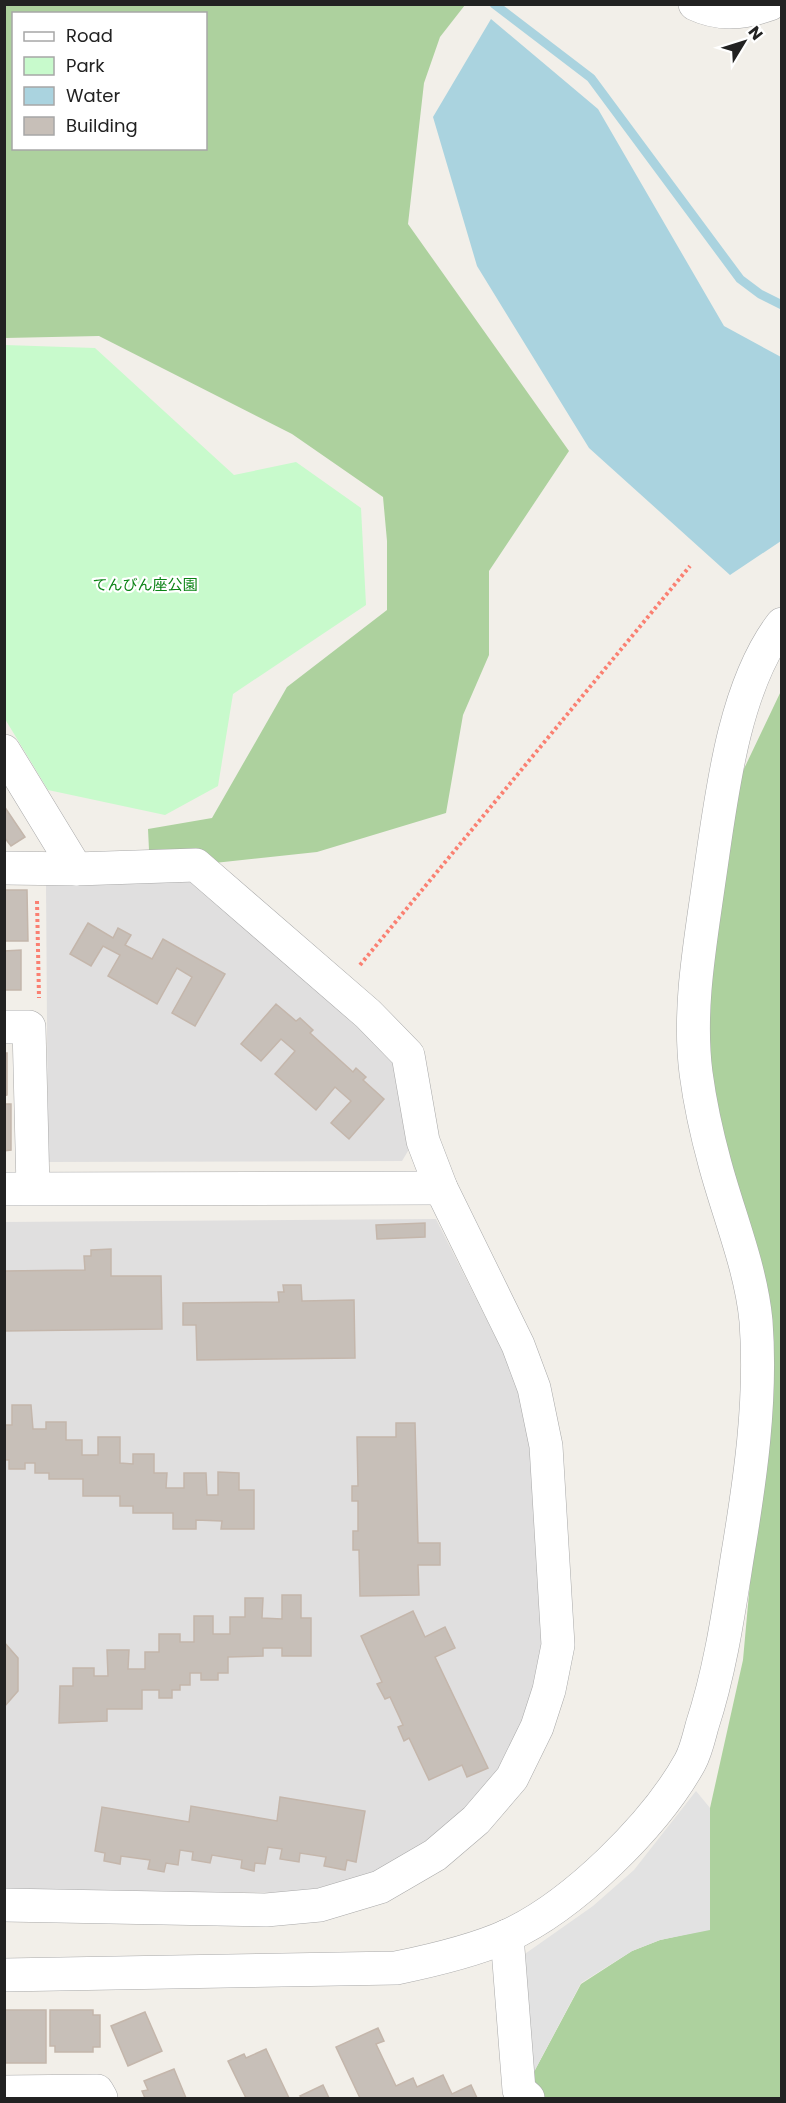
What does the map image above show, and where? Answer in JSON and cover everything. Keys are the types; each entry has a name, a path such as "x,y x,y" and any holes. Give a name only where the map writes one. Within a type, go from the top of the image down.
{"street":[{"path":"694,4 709,11 744,13 770,4"},
{"path":"4,1975 396,1968 436,1959 507,1936 548,1912 611,1860 663,1801 692,1760 718,1677 748,1493 758,1385 756,1317 742,1254 714,1160 696,1072 693,992 722,793 744,702 765,645 782,624"},
{"path":"4,751 76,869"},
{"path":"4,1905 266,1910 320,1905 380,1887 435,1856 476,1820 512,1778 537,1727 549,1690 558,1644 546,1446 534,1388 518,1345 441,1188 423,1141 408,1055 340,989 196,865 76,869 20,868"},
{"path":"17,1027 19,1188 441,1188"},
{"path":"507,1936 519,2090 528,2098"},
{"path":"4,2092 97,2091 100,2098"}],"path":[{"path":"340,989 690,566"},
{"path":"17,1027 39,1006 20,868"}],"shaded area":[{"path":"188,880 396,1058 411,1146 402,1161 48,1162 46,882"},
{"path":"436,1219 507,1360 532,1435 544,1632 537,1691 499,1772 458,1817 408,1856 365,1877 296,1893 5,1890 5,1222"},
{"path":"696,1791 710,1808 710,1930 660,1940 632,1951 581,1983 527,2085 522,1956 593,1906 634,1870"}],"green space":[{"path":"4,5 465,5 440,37 424,83 408,224 569,451 489,571 489,655 463,715 446,813 317,852 205,864 149,850 148,829 212,818 287,687 387,610 387,541 383,497 292,434 99,336 5,338"},
{"name":"てんびん座公園","path":"5,345 95,348 234,475 296,462 361,508 366,605 233,694 218,786 165,815 48,790 5,719"},
{"path":"781,691 781,2098 541,2098 527,2085 581,1984 632,1951 660,1940 710,1929 710,1808 743,1660 768,1383 703,1118 704,951 732,794"}],"water":[{"path":"491,19 598,109 724,326 781,357 781,541 730,575 589,448 477,266 433,117"}],"building":[{"path":"4,806 25,837 11,846 4,837"},
{"path":"4,890 27,890 28,941 4,941"},
{"path":"88,923 113,938 118,928 131,935 125,945 152,959 163,939 225,974 195,1026 172,1013 192,977 177,968 157,1004 108,976 120,955 103,946 91,966 70,954"},
{"path":"21,950 21,990 4,990 4,951"},
{"path":"276,1004 296,1021 300,1018 313,1030 310,1033 353,1072 356,1068 366,1077 363,1080 384,1099 349,1139 331,1123 351,1101 335,1087 316,1110 275,1074 295,1051 281,1039 261,1061 241,1044"},
{"path":"4,1053 7,1053 7,1095 4,1096"},
{"path":"4,1104 11,1104 11,1150 4,1151"},
{"path":"425,1223 425,1237 377,1239 376,1225"},
{"path":"111,1249 111,1276 161,1276 162,1329 4,1331 4,1271 85,1270 84,1256 91,1256 91,1250"},
{"path":"283,1285 301,1285 302,1301 354,1300 355,1358 197,1360 196,1325 183,1325 183,1303 279,1302 278,1292 284,1292"},
{"path":"12,1405 31,1405 33,1429 46,1429 46,1422 66,1422 66,1440 82,1440 82,1455 98,1455 98,1437 120,1437 120,1463 133,1464 133,1454 154,1454 154,1473 167,1473 166,1488 184,1488 184,1473 206,1473 207,1495 218,1495 218,1472 239,1473 239,1490 254,1490 254,1529 221,1529 222,1521 196,1520 196,1529 173,1529 173,1513 133,1513 133,1506 120,1506 120,1496 83,1496 83,1479 49,1479 49,1473 35,1473 35,1463 25,1463 25,1469 9,1469 9,1460 4,1460 4,1425 12,1425"},
{"path":"396,1423 415,1423 418,1543 440,1543 440,1565 418,1565 419,1595 360,1596 359,1550 353,1550 353,1531 358,1531 358,1501 352,1501 352,1486 358,1486 357,1437 396,1437"},
{"path":"282,1595 301,1595 301,1618 311,1618 311,1656 282,1656 282,1648 263,1648 263,1656 228,1657 228,1673 218,1673 218,1680 201,1680 201,1673 190,1673 190,1685 180,1685 180,1690 172,1690 172,1698 159,1698 159,1690 142,1690 142,1709 107,1709 107,1721 59,1723 60,1686 73,1686 73,1668 94,1668 94,1676 108,1676 107,1650 129,1650 128,1669 145,1669 145,1652 159,1652 159,1634 180,1634 180,1642 194,1642 194,1616 213,1616 213,1634 230,1634 230,1617 245,1617 245,1598 263,1598 262,1618 282,1619"},
{"path":"413,1611 425,1637 445,1627 455,1648 435,1657 488,1768 467,1777 462,1765 429,1780 409,1738 404,1741 398,1727 403,1725 390,1697 385,1699 377,1684 382,1682 361,1636"},
{"path":"4,1642 18,1658 18,1691 4,1707"},
{"path":"280,1797 365,1811 356,1862 347,1860 345,1870 324,1866 326,1857 300,1853 299,1862 280,1859 282,1849 268,1847 265,1864 255,1863 254,1871 241,1868 242,1860 212,1855 210,1863 192,1860 193,1852 180,1850 178,1865 166,1863 164,1872 148,1869 150,1860 121,1856 120,1864 104,1861 105,1853 95,1851 102,1807 189,1822 191,1806 277,1821"},
{"path":"4,2010 46,2010 46,2063 4,2063"},
{"path":"50,2010 93,2010 93,2015 100,2015 100,2047 93,2047 93,2052 55,2052 55,2046 50,2046"},
{"path":"145,2012 162,2051 128,2066 111,2026"},
{"path":"378,2028 384,2041 376,2044 396,2086 413,2078 417,2087 443,2075 452,2094 471,2085 477,2098 360,2098 336,2047"},
{"path":"266,2049 289,2098 246,2098 228,2061 244,2054 246,2058"},
{"path":"174,2069 186,2098 145,2098 142,2091 148,2090 144,2081"},
{"path":"323,2085 329,2098 302,2098 300,2096"}],"waterway":[{"path":"494,4 591,78 740,279 760,294 782,305"}]}
